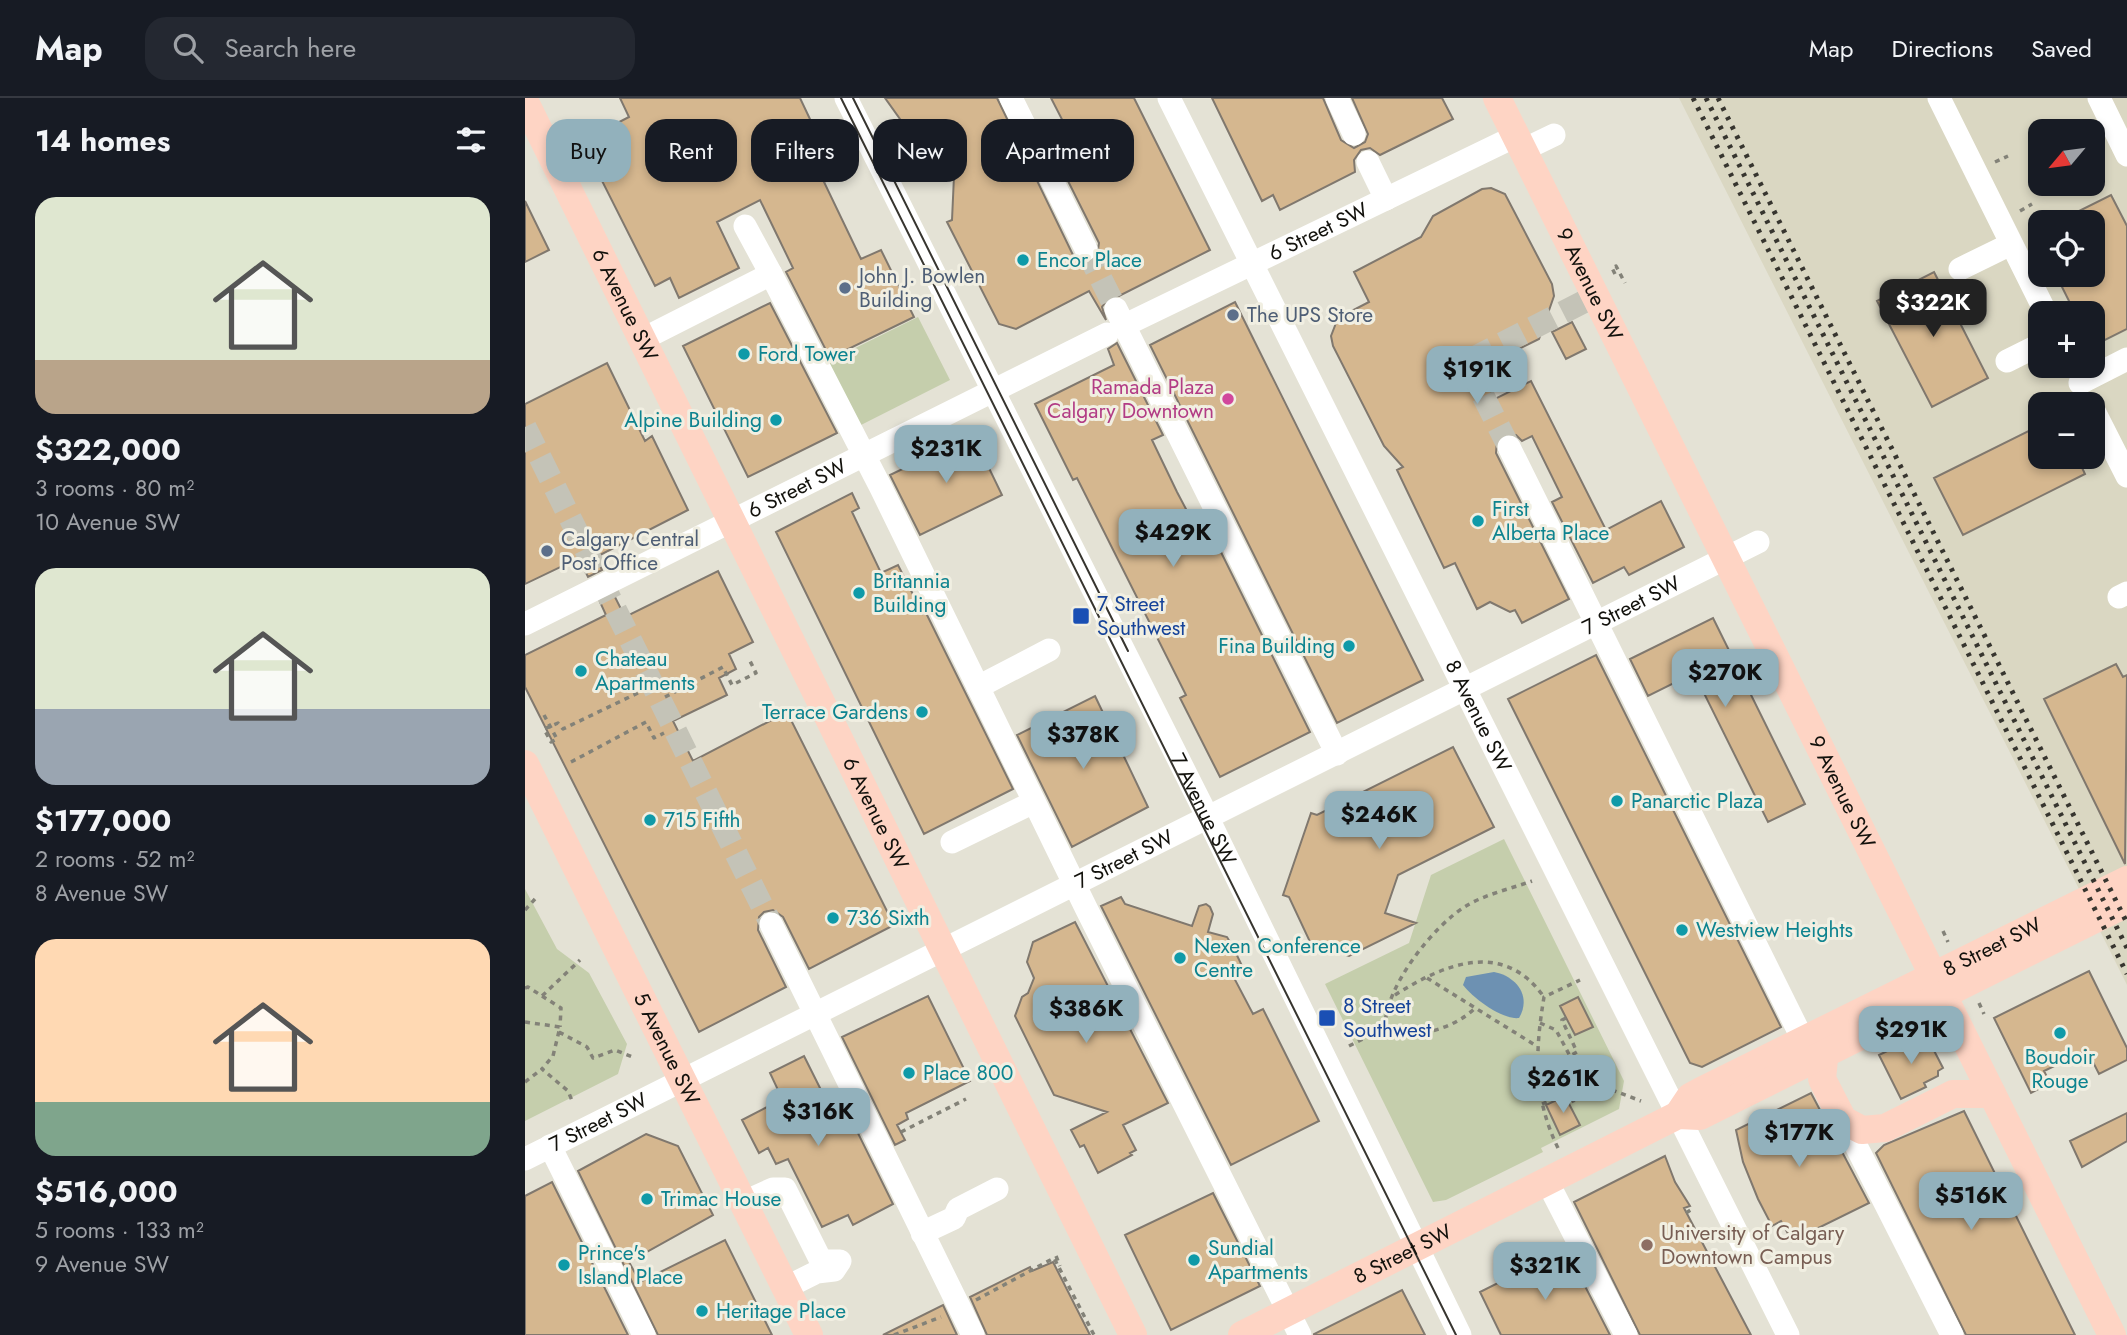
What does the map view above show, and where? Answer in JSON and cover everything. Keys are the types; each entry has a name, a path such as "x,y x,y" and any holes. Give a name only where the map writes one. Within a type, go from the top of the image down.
{"main road":[{"name":"9 Avenue SW","path":"1497,98 2112,1335"},
{"name":"6 Avenue SW","path":"525,102 730,523 1133,1335"},
{"name":"5 Avenue SW","path":"525,764 809,1335"},
{"name":"8 Street SW","path":"1678,1115 1690,1097 2127,880"},
{"name":"8 Street SW","path":"1242,1335 1295,1323 1416,1248 1547,1181 1678,1115 1700,1116 2127,903"},
{"path":"1828,1051 1824,1059 1822,1079 1843,1120 1853,1127 1874,1130 1953,1094 1992,1094"}],"street":[{"name":"7 Avenue SW","path":"846,98 1208,818 1460,1335"},
{"path":"1011,98 1039,165 1086,249"},
{"name":"8 Avenue SW","path":"1169,98 1789,1335"},
{"path":"1337,98 1354,134"},
{"path":"1939,98 2040,301"},
{"path":"2099,98 2127,155"},
{"name":"6 Street SW","path":"525,624 730,523 1117,324 1253,264 1387,199 1520,143 1553,135"},
{"path":"1368,162 1387,199"},
{"path":"745,226 863,455 1295,1323"},
{"path":"1960,270 2011,244"},
{"path":"641,340 771,274"},
{"path":"1117,324 1337,754"},
{"path":"2007,360 2028,350"},
{"path":"2105,365 2127,359"},
{"path":"2105,432 2127,476"},
{"path":"1509,447 1803,1040"},
{"name":"7 Street SW","path":"525,1158 682,1083 1758,542"},
{"path":"978,687 1049,650"},
{"path":"952,842 1034,802"},
{"path":"771,924 973,1335"},
{"path":"1843,1120 1952,1335"},
{"path":"550,1146 644,1335"},
{"path":"1547,1181 1626,1335"},
{"path":"742,1203 773,1189 785,1189 819,1267 785,1288"},
{"path":"922,1233 954,1217 958,1209 997,1189"}],"path":[{"path":"1995,162 2008,156"},
{"path":"2020,211 2032,204"},
{"path":"1610,271 1616,267 1619,273 1615,275 1612,268 1616,266 1625,283"},
{"path":"664,697 723,667 732,685 756,673 750,661"},
{"path":"544,715 551,727 557,739 551,742 544,729 549,726 558,723 563,729 646,689"},
{"path":"571,762 646,722 654,738 664,733"},
{"path":"1385,1028 1384,1015 1421,948 1456,914 1483,898 1532,881"},
{"path":"525,910 535,899"},
{"path":"542,996 580,960"},
{"path":"1393,996 1455,965 1490,962 1524,976 1543,997"},
{"path":"1427,977 1535,1045"},
{"path":"1543,997 1580,979"},
{"path":"525,988 528,987 561,1008 560,1030 553,1056 525,1082"},
{"path":"1543,997 1535,1045 1544,1121 1557,1148"},
{"path":"1349,1046 1385,1028 1405,1033 1429,1031 1464,1018 1474,1009"},
{"path":"1566,1018 1562,1020 1577,1052 1570,1055"},
{"path":"525,1022 560,1030 587,1047 593,1058 615,1050 635,1058"},
{"path":"1539,1023 1556,1030 1570,1055 1574,1103 1570,1105"},
{"path":"542,1069 568,1091 573,1103"},
{"path":"1539,1072 1576,1083 1588,1077 1591,1082 1640,1101"},
{"path":"1542,1104 1571,1092"},
{"path":"901,1132 966,1099"},
{"path":"1686,1213 1694,1209"},
{"path":"1056,1256 1094,1335"},
{"path":"968,1304 1053,1258 1060,1266"},
{"path":"894,1335 951,1312"},
{"path":"1084,1315 1092,1312"}],"shaded area":[{"path":"1679,98 2127,98 2127,985"}],"green space":[{"path":"918,317 950,380 859,426 827,362"},
{"path":"1504,839 1624,1081 1619,1109 1541,1148 1543,1152 1446,1200 1433,1202 1325,984 1409,943 1431,875"},
{"path":"525,889 557,949 589,973 627,1044 618,1074 525,1121"}],"water":[{"path":"1494,972 1509,978 1520,988 1524,1002 1519,1018 1504,1016 1488,1007 1463,985 1466,977"}],"building":[{"path":"620,98 800,98 810,119 751,119 751,182 824,182 861,259 881,250 914,317 830,358 786,272 793,268 760,200 717,222 739,268 679,298 670,278 655,286 603,182 631,182 631,119 625,119 629,117"},
{"path":"885,98 997,98 1007,119 981,119 981,182 1038,182 1073,255 1086,263 1097,257 1099,243 1068,182 1134,182 1134,119 1062,119 1051,98 1134,98 1210,250 1119,296 1109,297 1102,307 1106,320 1089,291 1016,329 999,324 947,222 952,220 954,182 967,182 967,119 900,119"},
{"path":"1212,98 1323,98 1341,140 1354,148 1365,142 1368,134 1352,98 1442,98 1453,119 1380,155 1370,148 1361,150 1354,160 1355,172 1280,210 1273,195 1262,201"},
{"path":"1491,188 1505,194 1552,284 1554,296 1539,339 1488,364 1483,375 1495,399 1531,381 1606,530 1661,501 1684,547 1629,575 1624,567 1593,583 1552,502 1562,497 1532,436 1522,441 1516,435 1503,434 1497,440 1496,453 1569,599 1522,623 1515,610 1510,612 1490,602 1477,609 1455,563 1444,568 1397,470 1403,467 1384,446 1333,346 1331,336 1338,318 1369,302 1354,272 1421,237 1433,216 1482,189"},
{"path":"2111,195 2127,226 2127,329 2105,340 2105,301 2069,301 2062,287 2105,287 2105,210 2081,210"},
{"path":"525,201 549,250 525,262"},
{"path":"1934,272 1988,378 1932,407 1877,301"},
{"path":"1235,302 1423,680 1337,723 1150,345"},
{"path":"770,303 837,433 748,477 683,346"},
{"path":"1572,322 1586,349 1566,359 1552,332"},
{"path":"1117,343 1163,435 1152,440 1177,492 1196,528 1203,524 1210,530 1310,732 1220,777 1180,698 1186,695 1077,478 1073,480 1035,404 1114,365 1108,349"},
{"path":"607,363 645,441 652,436 688,510 596,557 602,570 588,577 579,558 525,584 525,404"},
{"path":"2028,431 2028,469 2083,469 2085,474 1963,535 1934,478"},
{"path":"973,435 1002,495 920,535 890,475"},
{"name":"Terrace Gardens","path":"852,493 859,508 852,512 881,573 898,565 923,614 926,613 1013,789 924,834 776,532"},
{"path":"718,571 753,642 729,654 736,669 719,678 727,695 673,721 693,761 787,712 894,925 809,969 783,917 773,910 764,912 759,917 758,930 786,987 699,1032 525,687 525,655 606,615 600,602 614,595 625,617"},
{"path":"1713,618 1805,804 1768,822 1694,673 1648,696 1630,659"},
{"path":"1596,655 1781,1027 1702,1067 1690,1063 1508,699"},
{"path":"2116,664 2123,677 2127,675 2125,864 2044,699"},
{"path":"1095,696 1148,807 1072,847 1017,735"},
{"path":"1453,747 1494,827 1398,875 1385,913 1416,923 1349,956 1311,944 1289,897 1283,895 1311,813 1317,815"},
{"path":"1121,897 1125,904 1192,926 1199,906 1206,904 1210,907 1213,914 1208,932 1227,937 1233,947 1244,970 1233,976 1253,1014 1263,1009 1319,1121 1231,1165 1101,906"},
{"path":"1075,922 1168,1103 1123,1125 1136,1150 1130,1153 1132,1155 1098,1173 1084,1145 1080,1147 1071,1130 1107,1112 1054,1095 1015,1016 1022,997 1028,993 1034,978 1027,962 1033,942"},
{"name":"Boudoir Rouge","path":"2089,971 2127,1048 2127,1060 2099,1074 2087,1050 2044,1071 2050,1083 2031,1093 1994,1018"},
{"name":"Place 800","path":"928,996 970,1081 906,1113 908,1119 897,1125 905,1140 895,1145 842,1037"},
{"path":"1578,997 1593,1027 1575,1035 1560,1006"},
{"path":"1920,1035 1923,1042 1928,1039 1943,1068 1938,1071 1938,1076 1924,1083 1926,1087 1901,1099 1879,1055"},
{"path":"804,1056 837,1122 852,1121 893,1204 853,1225 848,1215 822,1227 788,1159 776,1164 768,1148 759,1153 742,1120 773,1104 769,1098 779,1092 770,1073"},
{"path":"1811,1093 1869,1203 1792,1241 1781,1221 1772,1226 1758,1199 1743,1162 1736,1130"},
{"path":"1565,1096 1580,1125 1560,1135 1546,1105"},
{"path":"1964,1111 2075,1335 1966,1335 1876,1153 1884,1145"},
{"path":"2127,1113 2127,1141 2082,1167 2070,1141"},
{"path":"646,1134 678,1146 713,1215 629,1262 640,1282 725,1240 772,1335 658,1335 578,1171"},
{"name":"University of Calgary Downtown Campus","path":"1665,1156 1675,1182 1690,1206 1684,1208 1751,1335 1640,1335 1574,1202"},
{"name":"Prince's Island Place","path":"552,1182 628,1335 525,1335 525,1196"},
{"name":"Sundial Apartments","path":"1213,1193 1260,1286 1171,1330 1125,1235"},
{"path":"1566,1249 1610,1335 1501,1335 1480,1292"},
{"path":"1053,1262 1090,1335 987,1335 970,1297 1030,1267 1032,1271"},
{"path":"1402,1290 1425,1335 1314,1335 1314,1334"},
{"path":"943,1305 957,1335 883,1335"}],"tunnel":[{"path":"1086,249 1116,309"},
{"path":"1509,447 1466,362 1595,296"},
{"path":"525,427 771,924"}],"tram line":[{"path":"841,98 1456,1335"},
{"path":"853,98 1128,651"}],"railway":[{"path":"1693,98 2127,974"},
{"path":"1706,98 2127,948"},
{"path":"1718,98 2127,923"}],"place":[{"name":"Encor Place","path":"1023,260"},
{"name":"John J. Bowlen Building","path":"845,288"},
{"name":"The UPS Store","path":"1233,315"},
{"name":"Ford Tower","path":"744,354"},
{"name":"Ramada Plaza Calgary Downtown","path":"1228,399"},
{"name":"Alpine Building","path":"776,420"},
{"name":"First Alberta Place","path":"1478,521"},
{"name":"Calgary Central Post Office","path":"547,551"},
{"name":"Britannia Building","path":"859,593"},
{"name":"7 Street Southwest","path":"1081,616"},
{"name":"Fina Building","path":"1349,646"},
{"name":"Chateau Apartments","path":"581,671"},
{"name":"Terrace Gardens","path":"922,712"},
{"name":"Panarctic Plaza","path":"1617,801"},
{"name":"715 Fifth","path":"650,820"},
{"name":"736 Sixth","path":"833,918"},
{"name":"Westview Heights","path":"1682,930"},
{"name":"Nexen Conference Centre","path":"1180,958"},
{"name":"8 Street Southwest","path":"1327,1018"},
{"name":"Boudoir Rouge","path":"2060,1033"},
{"name":"Place 800","path":"909,1073"},
{"name":"Trimac House","path":"647,1199"},
{"name":"University of Calgary Downtown Campus","path":"1647,1245"},
{"name":"Sundial Apartments","path":"1194,1260"},
{"name":"Prince's Island Place","path":"564,1265"},
{"name":"Heritage Place","path":"702,1311"}]}
